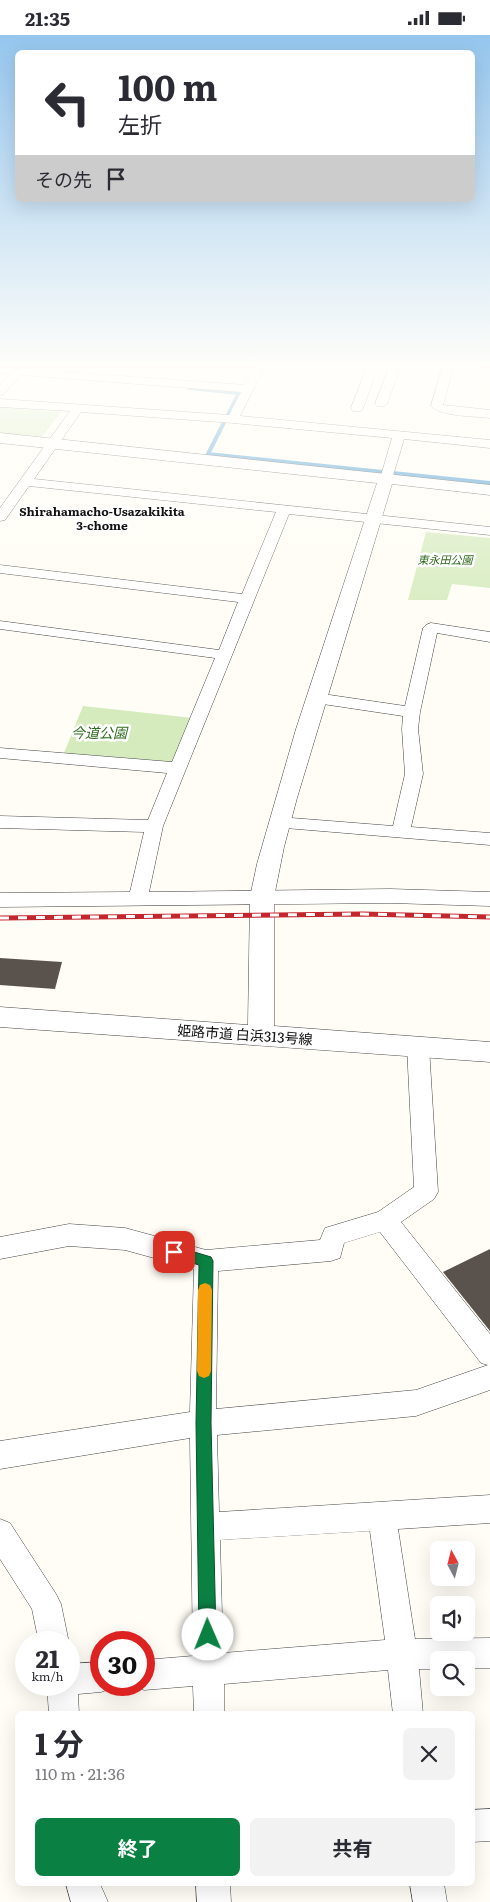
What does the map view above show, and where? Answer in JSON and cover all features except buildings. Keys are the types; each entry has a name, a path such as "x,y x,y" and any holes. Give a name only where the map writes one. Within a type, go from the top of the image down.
{"street":[{"path":"0,517 46,452"},
{"path":"137,452 490,490"},
{"path":"261,1036 262,897 278,823 394,452"},
{"path":"25,481 490,531"},
{"path":"138,897 154,827 284,509"},
{"path":"0,569 247,599"},
{"path":"0,625 224,655"},
{"path":"401,832 414,774 410,729 412,712 430,628 490,637"},
{"path":"316,698 412,712"},
{"path":"0,753 178,768"},
{"path":"0,822 154,827"},
{"path":"278,823 490,839"},
{"path":"0,899 390,896 490,899"},
{"name":"姫路市道 白浜313号線","path":"0,1017 490,1052"},
{"path":"0,1249 69,1235 125,1239 206,1261 331,1249 333,1236 385,1220 426,1192 418,1047"},
{"path":"385,1220 490,1354"},
{"path":"206,1261 203,1423 210,1711"},
{"path":"0,1455 203,1423 416,1403 490,1377"},
{"path":"205,1527 490,1509"},
{"path":"382,1515 402,1654 408,1711"},
{"path":"0,1533 46,1604 52,1631"},
{"path":"155,1674 402,1654 490,1653"},
{"path":"63,1696 64,1711"},
{"path":"475,1826 490,1825"},
{"path":"83,1886 84,1893 91,1902"},
{"path":"213,1886 214,1902"},
{"path":"427,1886 430,1902"}],"green space":[{"name":"東永田公園","path":"426,532 490,538 490,588 452,584 447,600 408,600"},
{"name":"今道公園","path":"83,706 193,718 175,762 64,753"}],"waterway":[{"path":"209,452 208,454 490,483"}],"railway":[{"path":"0,918 362,914 490,917"}],"slow traffic":[{"path":"204,1371 205,1290"}],"district":[{"name":"Shirahamacho-Usazakikita 3-chome","path":"102,518"}],"route":[{"path":"174,1252 206,1261 203,1423 208,1635"}]}
